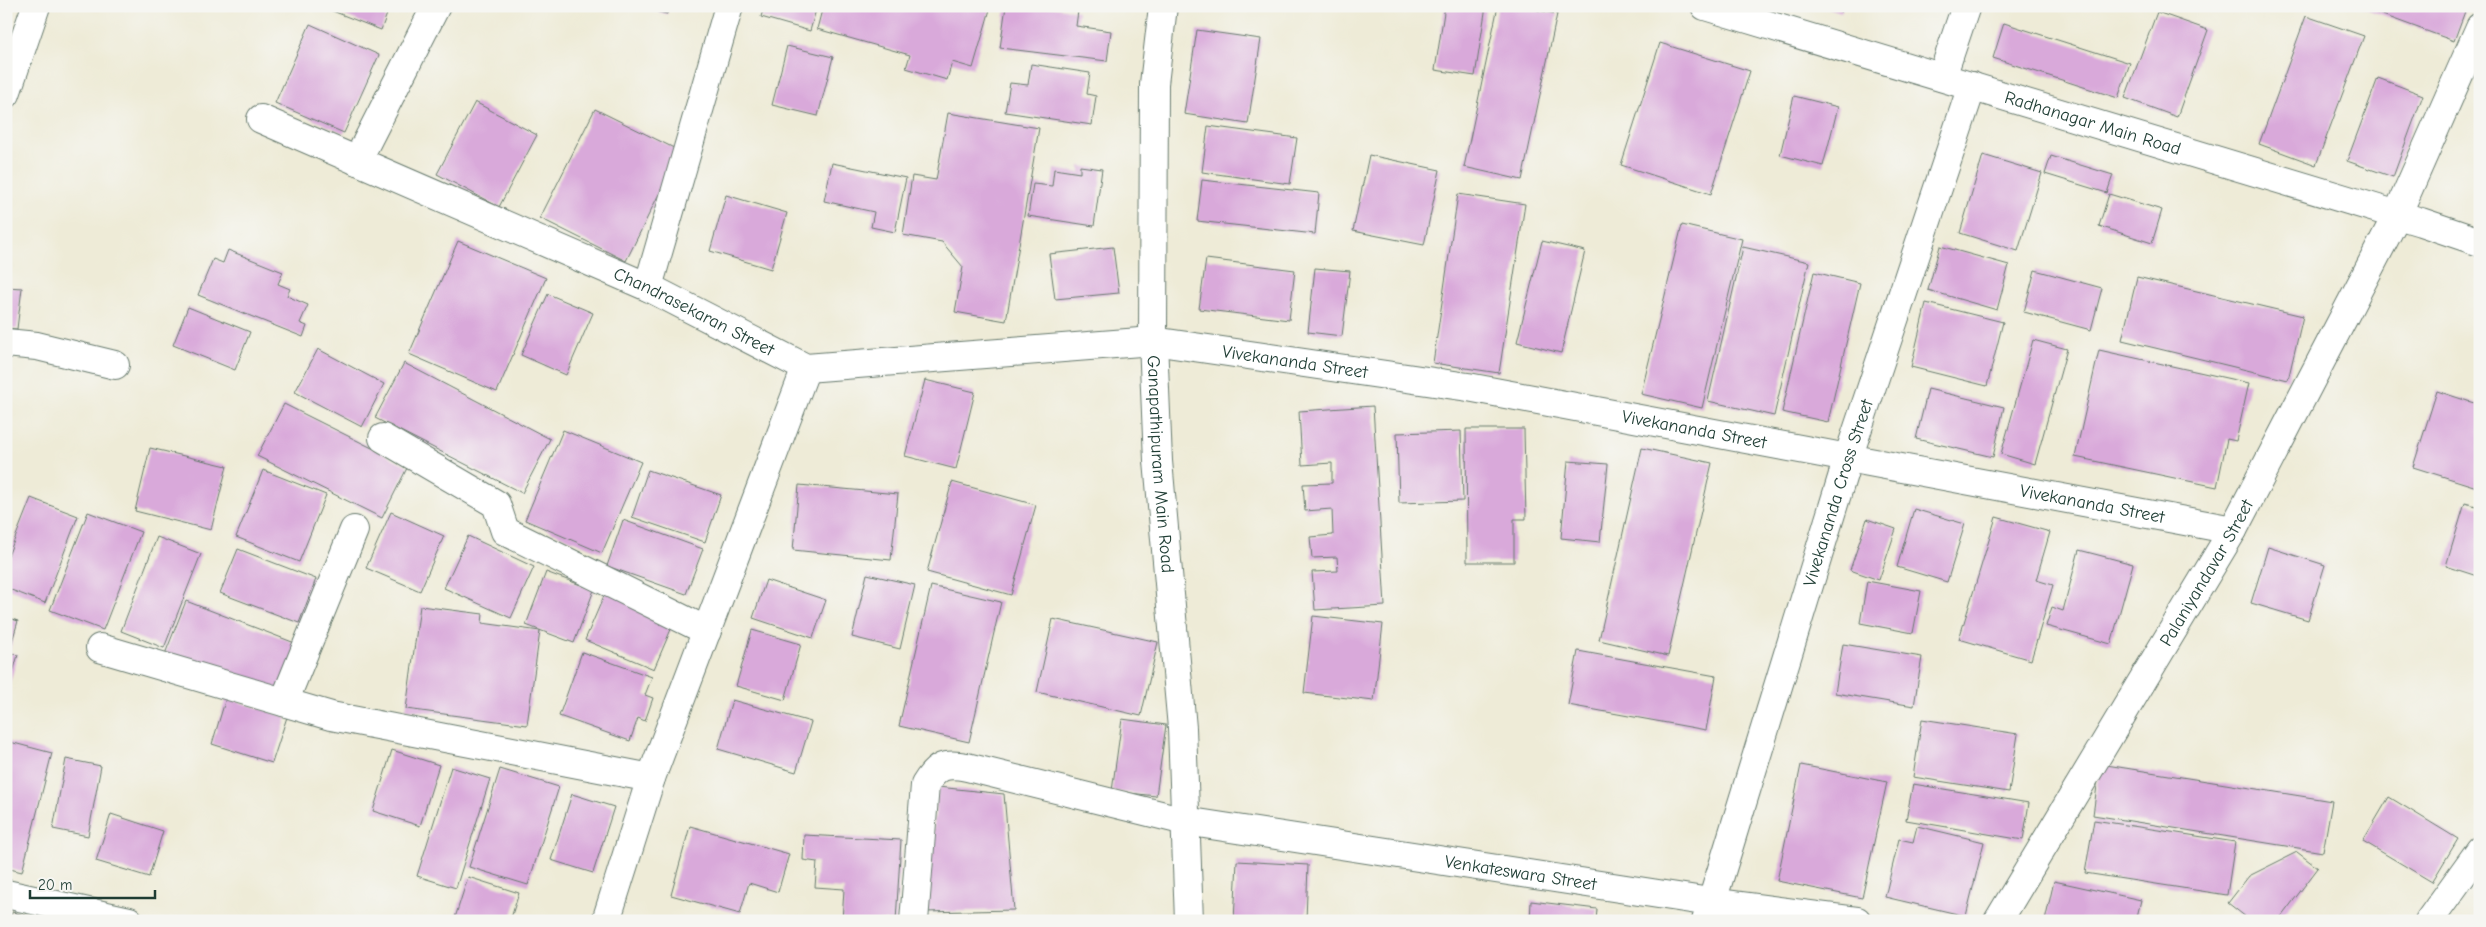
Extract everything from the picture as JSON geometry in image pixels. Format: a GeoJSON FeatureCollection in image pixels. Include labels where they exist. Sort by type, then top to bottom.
{"type":"FeatureCollection","features":[{"type":"Feature","properties":{"kind":"street"},"geometry":{"type":"LineString","coordinates":[[6,94],[36,6]]}},
{"type":"Feature","properties":{"kind":"street"},"geometry":{"type":"LineString","coordinates":[[357,161],[436,6]]}},
{"type":"Feature","properties":{"kind":"street"},"geometry":{"type":"LineString","coordinates":[[648,287],[729,6]]}},
{"type":"Feature","properties":{"kind":"street","name":"Ganapathipuram Main Road"},"geometry":{"type":"LineString","coordinates":[[1163,6],[1154,84],[1153,341],[1163,521],[1182,728],[1189,921]]}},
{"type":"Feature","properties":{"kind":"street","name":"Radhanagar Main Road"},"geometry":{"type":"LineString","coordinates":[[1705,6],[2397,215],[2480,242]]}},
{"type":"Feature","properties":{"kind":"street"},"geometry":{"type":"LineString","coordinates":[[1942,77],[1966,6]]}},
{"type":"Feature","properties":{"kind":"street","name":"Palaniyandavar Street"},"geometry":{"type":"LineString","coordinates":[[1998,921],[2233,530],[2397,215],[2480,27]]}},
{"type":"Feature","properties":{"kind":"street","name":"Vivekananda Cross Street"},"geometry":{"type":"LineString","coordinates":[[1708,911],[1848,458],[1972,86]]}},
{"type":"Feature","properties":{"kind":"street","name":"Chandrasekaran Street"},"geometry":{"type":"LineString","coordinates":[[261,119],[648,287],[806,368]]}},
{"type":"Feature","properties":{"kind":"street"},"geometry":{"type":"LineString","coordinates":[[606,921],[651,778],[806,368],[1153,341]]}},
{"type":"Feature","properties":{"kind":"street","name":"Vivekananda Street"},"geometry":{"type":"LineString","coordinates":[[1153,341],[1468,387],[2233,530]]}},
{"type":"Feature","properties":{"kind":"street"},"geometry":{"type":"LineString","coordinates":[[6,343],[37,346],[115,365]]}},
{"type":"Feature","properties":{"kind":"street"},"geometry":{"type":"LineString","coordinates":[[383,438],[496,504],[505,531],[707,631]]}},
{"type":"Feature","properties":{"kind":"street"},"geometry":{"type":"LineString","coordinates":[[284,702],[354,530]]}},
{"type":"Feature","properties":{"kind":"street"},"geometry":{"type":"LineString","coordinates":[[100,648],[331,716],[651,778]]}},
{"type":"Feature","properties":{"kind":"street","name":"Venkateswara Street"},"geometry":{"type":"LineString","coordinates":[[914,921],[925,785],[933,772],[948,764],[967,766],[1185,821],[1708,911],[1857,921]]}},
{"type":"Feature","properties":{"kind":"street"},"geometry":{"type":"LineString","coordinates":[[2429,921],[2480,850]]}},
{"type":"Feature","properties":{"kind":"street"},"geometry":{"type":"LineString","coordinates":[[6,894],[129,921]]}},
{"type":"Feature","properties":{"kind":"building"},"geometry":{"type":"Polygon","coordinates":[[[320,6],[390,6],[381,30],[320,6]]]}},
{"type":"Feature","properties":{"kind":"building"},"geometry":{"type":"Polygon","coordinates":[[[634,6],[668,6],[667,14],[634,6]]]}},
{"type":"Feature","properties":{"kind":"building"},"geometry":{"type":"Polygon","coordinates":[[[764,6],[817,6],[810,31],[761,17],[764,6]]]}},
{"type":"Feature","properties":{"kind":"building"},"geometry":{"type":"Polygon","coordinates":[[[823,6],[991,6],[973,68],[952,62],[947,80],[906,68],[910,55],[817,29],[823,6]]]}},
{"type":"Feature","properties":{"kind":"building"},"geometry":{"type":"Polygon","coordinates":[[[1006,6],[1046,6],[1078,11],[1076,26],[1111,31],[1107,61],[1000,48],[1006,6]]]}},
{"type":"Feature","properties":{"kind":"building"},"geometry":{"type":"Polygon","coordinates":[[[1445,6],[1486,6],[1475,76],[1435,70],[1445,6]]]}},
{"type":"Feature","properties":{"kind":"building"},"geometry":{"type":"Polygon","coordinates":[[[1498,6],[1519,6],[1557,14],[1522,180],[1464,167],[1498,6]]]}},
{"type":"Feature","properties":{"kind":"building"},"geometry":{"type":"Polygon","coordinates":[[[1823,6],[1843,6],[1841,12],[1823,6]]]}},
{"type":"Feature","properties":{"kind":"building"},"geometry":{"type":"Polygon","coordinates":[[[2358,6],[2467,6],[2454,41],[2358,6]]]}},
{"type":"Feature","properties":{"kind":"building"},"geometry":{"type":"Polygon","coordinates":[[[2157,12],[2208,30],[2177,117],[2125,98],[2157,12]]]}},
{"type":"Feature","properties":{"kind":"building"},"geometry":{"type":"Polygon","coordinates":[[[2306,16],[2364,36],[2316,165],[2259,144],[2306,16]]]}},
{"type":"Feature","properties":{"kind":"building"},"geometry":{"type":"Polygon","coordinates":[[[2004,23],[2130,63],[2118,98],[1993,58],[2004,23]]]}},
{"type":"Feature","properties":{"kind":"building"},"geometry":{"type":"Polygon","coordinates":[[[310,24],[379,55],[344,133],[275,103],[310,24]]]}},
{"type":"Feature","properties":{"kind":"building"},"geometry":{"type":"Polygon","coordinates":[[[1197,30],[1261,39],[1248,124],[1184,114],[1197,30]]]}},
{"type":"Feature","properties":{"kind":"building"},"geometry":{"type":"Polygon","coordinates":[[[1660,43],[1750,71],[1711,194],[1621,165],[1660,43]]]}},
{"type":"Feature","properties":{"kind":"building"},"geometry":{"type":"Polygon","coordinates":[[[787,46],[833,57],[818,116],[772,105],[787,46]]]}},
{"type":"Feature","properties":{"kind":"building"},"geometry":{"type":"Polygon","coordinates":[[[1031,64],[1090,73],[1087,94],[1096,96],[1092,125],[1005,112],[1010,83],[1028,85],[1031,64]]]}},
{"type":"Feature","properties":{"kind":"building"},"geometry":{"type":"Polygon","coordinates":[[[2378,78],[2423,95],[2393,177],[2347,161],[2378,78]]]}},
{"type":"Feature","properties":{"kind":"building"},"geometry":{"type":"Polygon","coordinates":[[[1794,96],[1838,107],[1823,166],[1780,155],[1794,96]]]}},
{"type":"Feature","properties":{"kind":"building"},"geometry":{"type":"Polygon","coordinates":[[[475,102],[537,135],[499,207],[437,174],[475,102]]]}},
{"type":"Feature","properties":{"kind":"building"},"geometry":{"type":"Polygon","coordinates":[[[595,109],[680,151],[626,261],[540,218],[595,109]]]}},
{"type":"Feature","properties":{"kind":"building"},"geometry":{"type":"Polygon","coordinates":[[[948,113],[1039,128],[1006,321],[955,312],[963,267],[942,242],[903,235],[912,176],[936,180],[948,113]]]}},
{"type":"Feature","properties":{"kind":"building"},"geometry":{"type":"Polygon","coordinates":[[[1208,126],[1297,138],[1290,184],[1202,172],[1208,126]]]}},
{"type":"Feature","properties":{"kind":"building"},"geometry":{"type":"Polygon","coordinates":[[[1369,155],[1440,170],[1424,245],[1353,231],[1369,155]]]}},
{"type":"Feature","properties":{"kind":"building"},"geometry":{"type":"Polygon","coordinates":[[[1983,155],[2042,173],[2018,251],[1960,233],[1983,155]]]}},
{"type":"Feature","properties":{"kind":"building"},"geometry":{"type":"Polygon","coordinates":[[[2051,156],[2113,175],[2107,193],[2045,174],[2051,156]]]}},
{"type":"Feature","properties":{"kind":"building"},"geometry":{"type":"Polygon","coordinates":[[[832,163],[906,178],[895,232],[871,227],[874,212],[824,201],[832,163]]]}},
{"type":"Feature","properties":{"kind":"building"},"geometry":{"type":"Polygon","coordinates":[[[1080,166],[1102,169],[1094,226],[1028,216],[1033,184],[1052,186],[1054,169],[1080,173],[1080,166]]]}},
{"type":"Feature","properties":{"kind":"building"},"geometry":{"type":"Polygon","coordinates":[[[1202,180],[1319,193],[1315,234],[1197,221],[1202,180]]]}},
{"type":"Feature","properties":{"kind":"building"},"geometry":{"type":"Polygon","coordinates":[[[1458,194],[1525,204],[1499,373],[1433,363],[1458,194]]]}},
{"type":"Feature","properties":{"kind":"building"},"geometry":{"type":"Polygon","coordinates":[[[2109,194],[2162,210],[2152,243],[2099,226],[2109,194]]]}},
{"type":"Feature","properties":{"kind":"building"},"geometry":{"type":"Polygon","coordinates":[[[726,195],[787,213],[771,269],[710,251],[726,195]]]}},
{"type":"Feature","properties":{"kind":"building"},"geometry":{"type":"Polygon","coordinates":[[[1682,225],[1742,239],[1702,408],[1641,394],[1682,225]]]}},
{"type":"Feature","properties":{"kind":"building"},"geometry":{"type":"Polygon","coordinates":[[[458,241],[546,278],[497,392],[409,354],[458,241]]]}},
{"type":"Feature","properties":{"kind":"building"},"geometry":{"type":"Polygon","coordinates":[[[1542,241],[1585,251],[1561,353],[1517,342],[1542,241]]]}},
{"type":"Feature","properties":{"kind":"building"},"geometry":{"type":"Polygon","coordinates":[[[1940,246],[2009,265],[1997,310],[1928,290],[1940,246]]]}},
{"type":"Feature","properties":{"kind":"building"},"geometry":{"type":"Polygon","coordinates":[[[1113,247],[1119,293],[1055,299],[1049,254],[1113,247]]]}},
{"type":"Feature","properties":{"kind":"building"},"geometry":{"type":"Polygon","coordinates":[[[1743,247],[1809,262],[1774,416],[1708,401],[1743,247]]]}},
{"type":"Feature","properties":{"kind":"building"},"geometry":{"type":"Polygon","coordinates":[[[228,250],[283,272],[278,284],[290,289],[287,296],[308,305],[300,323],[307,326],[303,337],[198,295],[213,259],[223,263],[228,250]]]}},
{"type":"Feature","properties":{"kind":"building"},"geometry":{"type":"Polygon","coordinates":[[[1206,259],[1295,270],[1289,320],[1199,309],[1206,259]]]}},
{"type":"Feature","properties":{"kind":"building"},"geometry":{"type":"Polygon","coordinates":[[[1315,268],[1350,271],[1342,336],[1308,332],[1315,268]]]}},
{"type":"Feature","properties":{"kind":"building"},"geometry":{"type":"Polygon","coordinates":[[[2035,270],[2102,288],[2091,330],[2024,312],[2035,270]]]}},
{"type":"Feature","properties":{"kind":"building"},"geometry":{"type":"Polygon","coordinates":[[[1814,272],[1860,283],[1828,422],[1782,412],[1814,272]]]}},
{"type":"Feature","properties":{"kind":"building"},"geometry":{"type":"Polygon","coordinates":[[[2137,277],[2303,316],[2288,380],[2122,340],[2137,277]]]}},
{"type":"Feature","properties":{"kind":"building"},"geometry":{"type":"Polygon","coordinates":[[[6,287],[22,288],[17,329],[6,328],[6,287]]]}},
{"type":"Feature","properties":{"kind":"building"},"geometry":{"type":"Polygon","coordinates":[[[548,294],[593,313],[566,375],[521,355],[548,294]]]}},
{"type":"Feature","properties":{"kind":"building"},"geometry":{"type":"Polygon","coordinates":[[[1926,303],[2003,322],[1987,386],[1911,367],[1926,303]]]}},
{"type":"Feature","properties":{"kind":"building"},"geometry":{"type":"Polygon","coordinates":[[[188,307],[250,332],[235,370],[173,345],[188,307]]]}},
{"type":"Feature","properties":{"kind":"building"},"geometry":{"type":"Polygon","coordinates":[[[2033,340],[2067,349],[2035,464],[2001,454],[2033,340]]]}},
{"type":"Feature","properties":{"kind":"building"},"geometry":{"type":"Polygon","coordinates":[[[318,349],[384,384],[362,427],[295,392],[318,349]]]}},
{"type":"Feature","properties":{"kind":"building"},"geometry":{"type":"Polygon","coordinates":[[[2099,350],[2249,383],[2236,441],[2227,439],[2217,487],[2075,457],[2099,350]]]}},
{"type":"Feature","properties":{"kind":"building"},"geometry":{"type":"Polygon","coordinates":[[[404,363],[550,439],[522,493],[375,418],[404,363]]]}},
{"type":"Feature","properties":{"kind":"building"},"geometry":{"type":"Polygon","coordinates":[[[925,380],[975,392],[956,469],[905,456],[925,380]]]}},
{"type":"Feature","properties":{"kind":"building"},"geometry":{"type":"Polygon","coordinates":[[[1928,389],[2004,407],[1993,457],[1916,439],[1928,389]]]}},
{"type":"Feature","properties":{"kind":"building"},"geometry":{"type":"Polygon","coordinates":[[[2437,391],[2480,405],[2480,488],[2413,467],[2437,391]]]}},
{"type":"Feature","properties":{"kind":"building"},"geometry":{"type":"Polygon","coordinates":[[[284,404],[408,466],[382,518],[257,456],[284,404]]]}},
{"type":"Feature","properties":{"kind":"building"},"geometry":{"type":"Polygon","coordinates":[[[1373,406],[1385,606],[1315,610],[1312,572],[1338,571],[1337,557],[1312,558],[1310,537],[1333,535],[1332,509],[1305,511],[1303,484],[1332,483],[1332,463],[1302,465],[1299,411],[1373,406]]]}},
{"type":"Feature","properties":{"kind":"building"},"geometry":{"type":"Polygon","coordinates":[[[1466,429],[1524,429],[1526,519],[1514,519],[1514,562],[1467,562],[1466,429]]]}},
{"type":"Feature","properties":{"kind":"building"},"geometry":{"type":"Polygon","coordinates":[[[563,430],[641,462],[602,553],[525,520],[563,430]]]}},
{"type":"Feature","properties":{"kind":"building"},"geometry":{"type":"Polygon","coordinates":[[[1461,431],[1463,501],[1399,503],[1397,433],[1461,431]]]}},
{"type":"Feature","properties":{"kind":"building"},"geometry":{"type":"Polygon","coordinates":[[[150,448],[227,466],[211,530],[135,511],[150,448]]]}},
{"type":"Feature","properties":{"kind":"building"},"geometry":{"type":"Polygon","coordinates":[[[1642,448],[1712,463],[1668,656],[1599,640],[1642,448]]]}},
{"type":"Feature","properties":{"kind":"building"},"geometry":{"type":"Polygon","coordinates":[[[1568,461],[1608,464],[1600,542],[1561,538],[1568,461]]]}},
{"type":"Feature","properties":{"kind":"building"},"geometry":{"type":"Polygon","coordinates":[[[263,470],[326,495],[299,562],[236,537],[263,470]]]}},
{"type":"Feature","properties":{"kind":"building"},"geometry":{"type":"Polygon","coordinates":[[[648,470],[721,495],[705,542],[632,517],[648,470]]]}},
{"type":"Feature","properties":{"kind":"building"},"geometry":{"type":"Polygon","coordinates":[[[952,482],[1036,505],[1011,595],[927,572],[952,482]]]}},
{"type":"Feature","properties":{"kind":"building"},"geometry":{"type":"Polygon","coordinates":[[[799,485],[898,494],[891,560],[793,550],[799,485]]]}},
{"type":"Feature","properties":{"kind":"building"},"geometry":{"type":"Polygon","coordinates":[[[31,498],[78,516],[45,603],[6,588],[6,561],[31,498]]]}},
{"type":"Feature","properties":{"kind":"building"},"geometry":{"type":"Polygon","coordinates":[[[2465,503],[2480,507],[2480,577],[2446,566],[2465,503]]]}},
{"type":"Feature","properties":{"kind":"building"},"geometry":{"type":"Polygon","coordinates":[[[1914,509],[1965,524],[1947,582],[1897,567],[1914,509]]]}},
{"type":"Feature","properties":{"kind":"building"},"geometry":{"type":"Polygon","coordinates":[[[88,512],[141,532],[103,630],[50,610],[88,512]]]}},
{"type":"Feature","properties":{"kind":"building"},"geometry":{"type":"Polygon","coordinates":[[[391,512],[444,536],[420,591],[366,568],[391,512]]]}},
{"type":"Feature","properties":{"kind":"building"},"geometry":{"type":"Polygon","coordinates":[[[1996,517],[2050,532],[2036,580],[2053,585],[2031,660],[1959,639],[1996,517]]]}},
{"type":"Feature","properties":{"kind":"building"},"geometry":{"type":"Polygon","coordinates":[[[1867,519],[1896,529],[1879,580],[1850,570],[1867,519]]]}},
{"type":"Feature","properties":{"kind":"building"},"geometry":{"type":"Polygon","coordinates":[[[623,520],[703,549],[686,594],[607,566],[623,520]]]}},
{"type":"Feature","properties":{"kind":"building"},"geometry":{"type":"Polygon","coordinates":[[[468,536],[534,567],[511,618],[444,588],[468,536]]]}},
{"type":"Feature","properties":{"kind":"building"},"geometry":{"type":"Polygon","coordinates":[[[157,537],[201,554],[164,648],[121,631],[157,537]]]}},
{"type":"Feature","properties":{"kind":"building"},"geometry":{"type":"Polygon","coordinates":[[[2268,547],[2325,565],[2308,620],[2251,603],[2268,547]]]}},
{"type":"Feature","properties":{"kind":"building"},"geometry":{"type":"Polygon","coordinates":[[[238,549],[316,579],[299,623],[220,593],[238,549]]]}},
{"type":"Feature","properties":{"kind":"building"},"geometry":{"type":"Polygon","coordinates":[[[2079,550],[2133,564],[2111,644],[2046,626],[2052,607],[2063,611],[2079,550]]]}},
{"type":"Feature","properties":{"kind":"building"},"geometry":{"type":"Polygon","coordinates":[[[546,572],[594,590],[574,643],[526,625],[546,572]]]}},
{"type":"Feature","properties":{"kind":"building"},"geometry":{"type":"Polygon","coordinates":[[[867,574],[915,585],[900,649],[852,637],[867,574]]]}},
{"type":"Feature","properties":{"kind":"building"},"geometry":{"type":"Polygon","coordinates":[[[766,580],[826,600],[813,638],[753,618],[766,580]]]}},
{"type":"Feature","properties":{"kind":"building"},"geometry":{"type":"Polygon","coordinates":[[[1867,581],[1921,591],[1913,633],[1860,623],[1867,581]]]}},
{"type":"Feature","properties":{"kind":"building"},"geometry":{"type":"Polygon","coordinates":[[[931,586],[1001,602],[969,742],[899,726],[931,586]]]}},
{"type":"Feature","properties":{"kind":"building"},"geometry":{"type":"Polygon","coordinates":[[[606,591],[675,620],[654,669],[585,640],[606,591]]]}},
{"type":"Feature","properties":{"kind":"building"},"geometry":{"type":"Polygon","coordinates":[[[186,601],[300,645],[279,698],[165,654],[186,601]]]}},
{"type":"Feature","properties":{"kind":"building"},"geometry":{"type":"Polygon","coordinates":[[[420,606],[483,614],[482,623],[540,631],[527,725],[406,709],[420,606]]]}},
{"type":"Feature","properties":{"kind":"building"},"geometry":{"type":"Polygon","coordinates":[[[1313,616],[1383,624],[1374,701],[1304,693],[1313,616]]]}},
{"type":"Feature","properties":{"kind":"building"},"geometry":{"type":"Polygon","coordinates":[[[6,617],[18,621],[9,652],[18,655],[7,692],[6,617]]]}},
{"type":"Feature","properties":{"kind":"building"},"geometry":{"type":"Polygon","coordinates":[[[1053,619],[1158,642],[1141,716],[1037,692],[1053,619]]]}},
{"type":"Feature","properties":{"kind":"building"},"geometry":{"type":"Polygon","coordinates":[[[752,630],[801,644],[785,700],[736,686],[752,630]]]}},
{"type":"Feature","properties":{"kind":"building"},"geometry":{"type":"Polygon","coordinates":[[[1843,644],[1922,657],[1914,706],[1835,693],[1843,644]]]}},
{"type":"Feature","properties":{"kind":"building"},"geometry":{"type":"Polygon","coordinates":[[[1578,651],[1716,676],[1706,730],[1568,705],[1578,651]]]}},
{"type":"Feature","properties":{"kind":"building"},"geometry":{"type":"Polygon","coordinates":[[[582,652],[652,677],[645,695],[653,698],[645,721],[638,718],[630,741],[559,716],[582,652]]]}},
{"type":"Feature","properties":{"kind":"building"},"geometry":{"type":"Polygon","coordinates":[[[226,698],[287,717],[272,763],[212,744],[226,698]]]}},
{"type":"Feature","properties":{"kind":"building"},"geometry":{"type":"Polygon","coordinates":[[[732,700],[811,722],[796,772],[718,749],[732,700]]]}},
{"type":"Feature","properties":{"kind":"building"},"geometry":{"type":"Polygon","coordinates":[[[1122,719],[1166,725],[1156,796],[1112,791],[1122,719]]]}},
{"type":"Feature","properties":{"kind":"building"},"geometry":{"type":"Polygon","coordinates":[[[1922,719],[2018,734],[2009,792],[1913,777],[1922,719]]]}},
{"type":"Feature","properties":{"kind":"building"},"geometry":{"type":"Polygon","coordinates":[[[6,741],[52,753],[22,872],[6,868],[6,741]]]}},
{"type":"Feature","properties":{"kind":"building"},"geometry":{"type":"Polygon","coordinates":[[[392,750],[439,765],[420,826],[373,811],[392,750]]]}},
{"type":"Feature","properties":{"kind":"building"},"geometry":{"type":"Polygon","coordinates":[[[66,759],[101,766],[88,836],[53,829],[66,759]]]}},
{"type":"Feature","properties":{"kind":"building"},"geometry":{"type":"Polygon","coordinates":[[[2100,764],[2332,801],[2323,852],[2093,815],[2100,764]]]}},
{"type":"Feature","properties":{"kind":"building"},"geometry":{"type":"Polygon","coordinates":[[[1801,765],[1887,782],[1862,898],[1777,881],[1801,765]]]}},
{"type":"Feature","properties":{"kind":"building"},"geometry":{"type":"Polygon","coordinates":[[[451,767],[490,779],[456,888],[417,876],[451,767]]]}},
{"type":"Feature","properties":{"kind":"building"},"geometry":{"type":"Polygon","coordinates":[[[500,769],[559,787],[528,885],[469,867],[500,769]]]}},
{"type":"Feature","properties":{"kind":"building"},"geometry":{"type":"Polygon","coordinates":[[[1913,784],[2029,803],[2023,840],[1906,820],[1913,784]]]}},
{"type":"Feature","properties":{"kind":"building"},"geometry":{"type":"Polygon","coordinates":[[[938,787],[1004,794],[1014,910],[925,912],[938,787]]]}},
{"type":"Feature","properties":{"kind":"building"},"geometry":{"type":"Polygon","coordinates":[[[572,794],[614,807],[593,873],[551,860],[572,794]]]}},
{"type":"Feature","properties":{"kind":"building"},"geometry":{"type":"Polygon","coordinates":[[[2389,797],[2458,839],[2432,882],[2363,841],[2389,797]]]}},
{"type":"Feature","properties":{"kind":"building"},"geometry":{"type":"Polygon","coordinates":[[[111,814],[163,831],[149,877],[96,861],[111,814]]]}},
{"type":"Feature","properties":{"kind":"building"},"geometry":{"type":"Polygon","coordinates":[[[2094,820],[2235,842],[2227,895],[2085,873],[2094,820]]]}},
{"type":"Feature","properties":{"kind":"building"},"geometry":{"type":"Polygon","coordinates":[[[690,826],[789,854],[778,892],[749,883],[740,914],[671,895],[690,826]]]}},
{"type":"Feature","properties":{"kind":"building"},"geometry":{"type":"Polygon","coordinates":[[[1917,826],[1984,842],[1966,916],[1885,897],[1899,839],[1913,842],[1917,826]]]}},
{"type":"Feature","properties":{"kind":"building"},"geometry":{"type":"Polygon","coordinates":[[[804,835],[901,840],[896,921],[842,921],[844,889],[815,887],[817,862],[803,860],[804,835]]]}},
{"type":"Feature","properties":{"kind":"building"},"geometry":{"type":"Polygon","coordinates":[[[2297,852],[2318,868],[2278,921],[2251,921],[2228,903],[2249,876],[2297,852]]]}},
{"type":"Feature","properties":{"kind":"building"},"geometry":{"type":"Polygon","coordinates":[[[1237,861],[1308,865],[1306,921],[1234,921],[1237,861]]]}},
{"type":"Feature","properties":{"kind":"building"},"geometry":{"type":"Polygon","coordinates":[[[468,877],[519,893],[510,921],[454,921],[468,877]]]}},
{"type":"Feature","properties":{"kind":"building"},"geometry":{"type":"Polygon","coordinates":[[[2054,881],[2141,900],[2136,921],[2045,921],[2054,881]]]}},
{"type":"Feature","properties":{"kind":"building"},"geometry":{"type":"Polygon","coordinates":[[[1531,901],[1597,909],[1596,921],[1530,921],[1531,901]]]}},
{"type":"Feature","properties":{"kind":"building"},"geometry":{"type":"Polygon","coordinates":[[[12,912],[44,920],[44,921],[10,921],[12,912]]]}}]}
